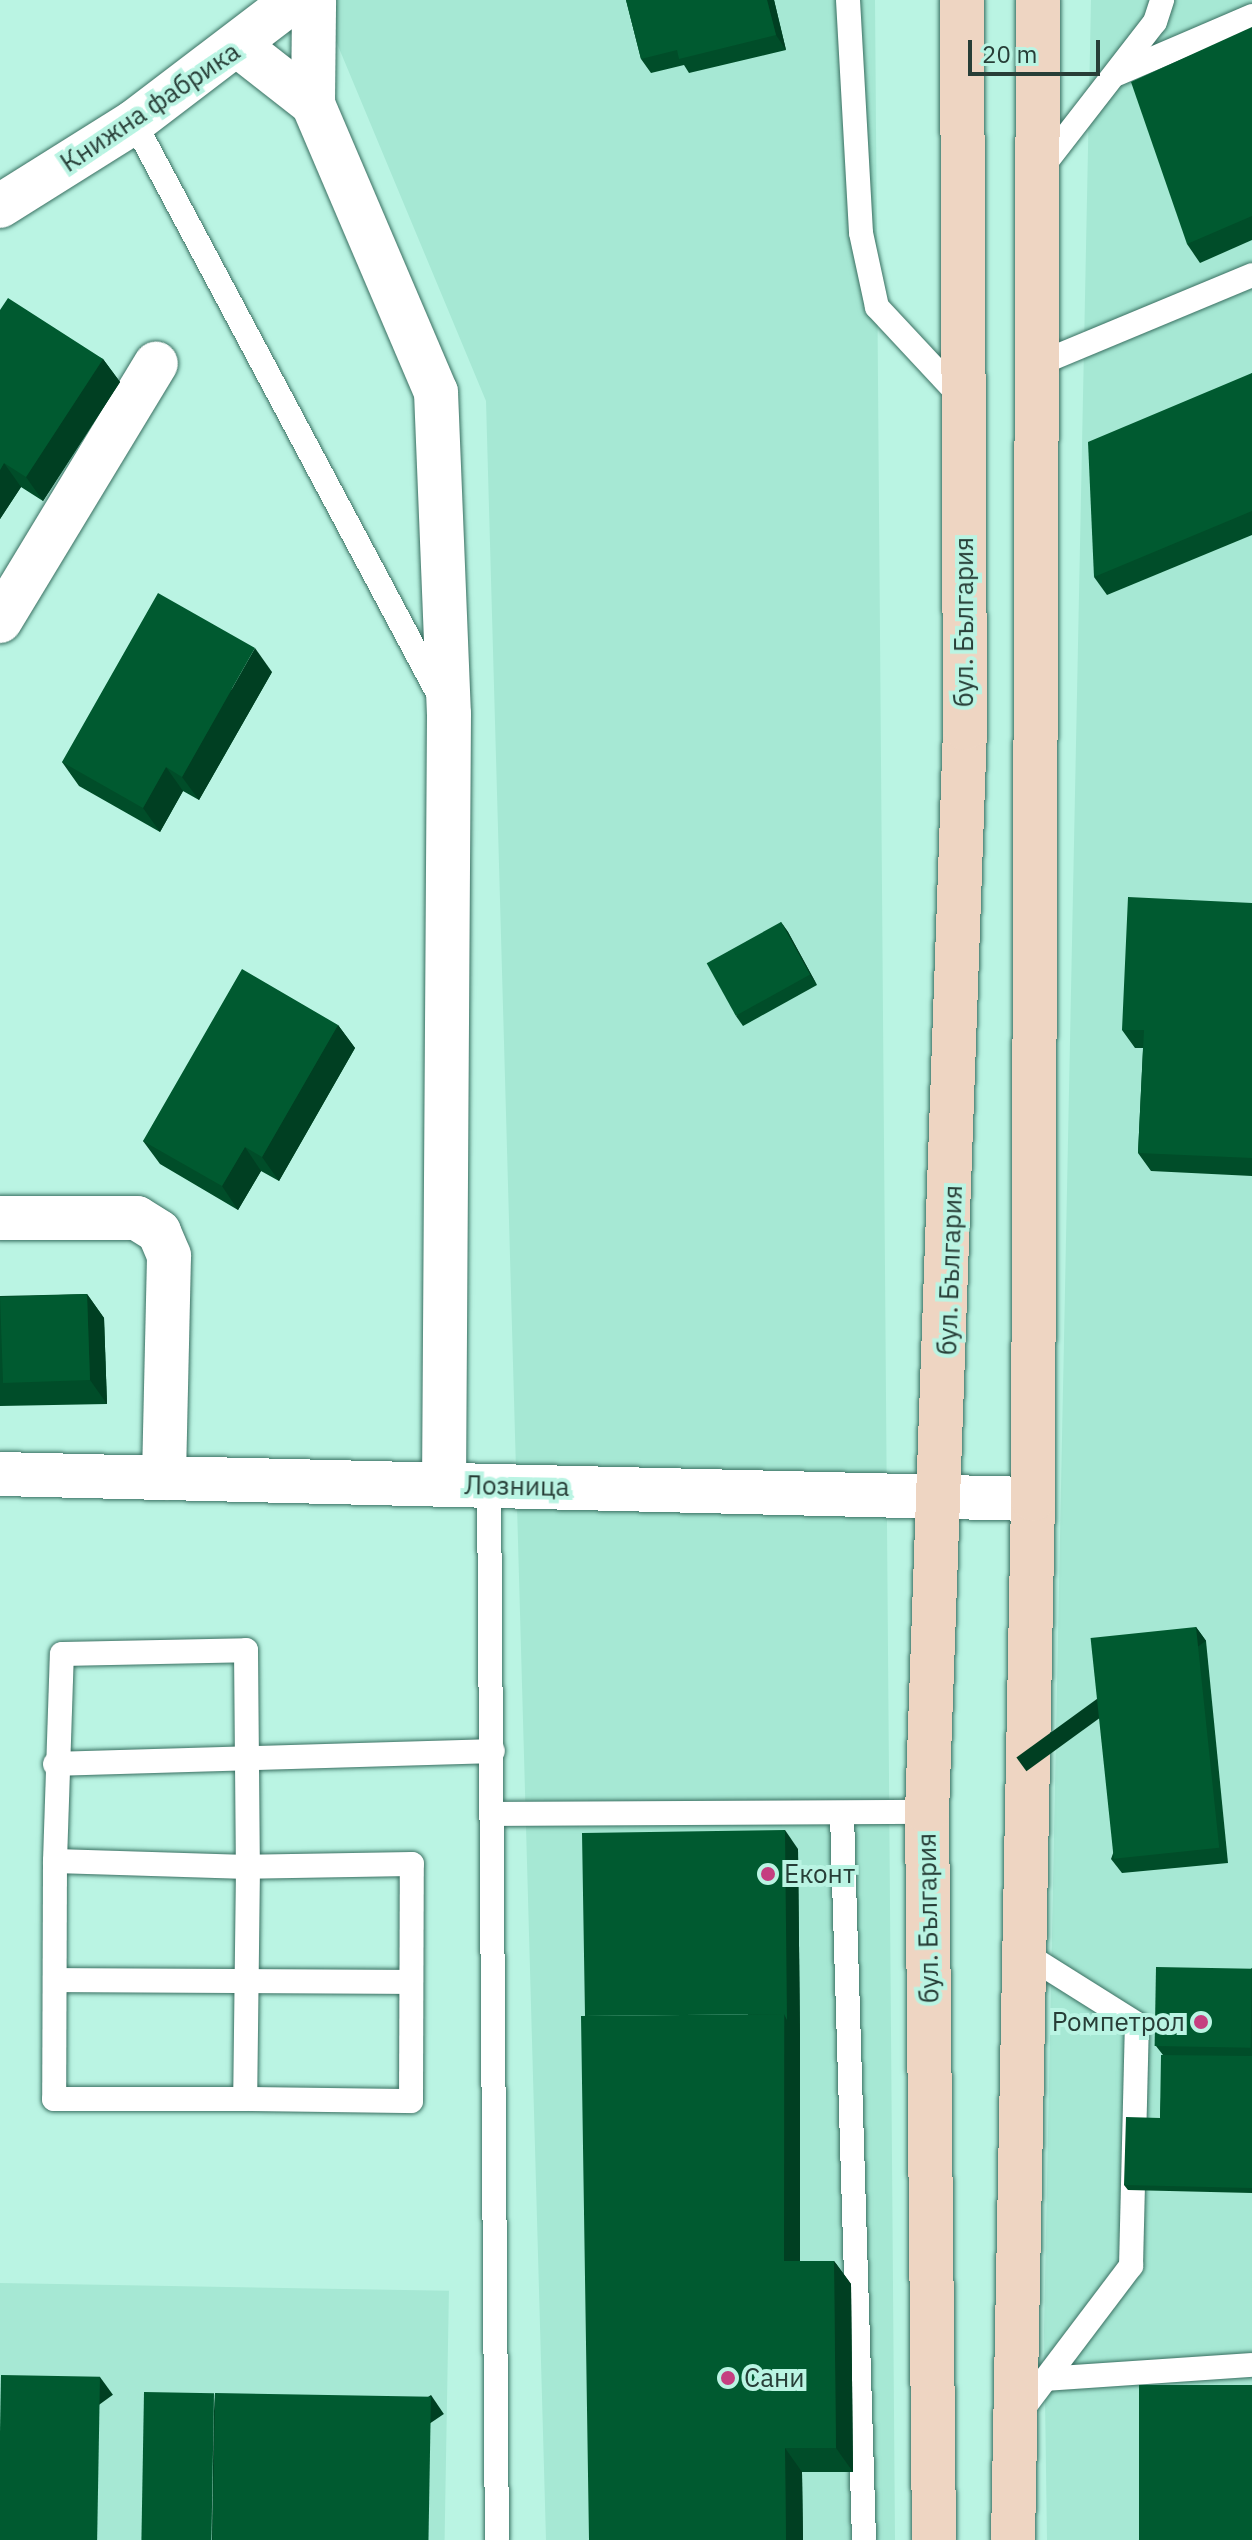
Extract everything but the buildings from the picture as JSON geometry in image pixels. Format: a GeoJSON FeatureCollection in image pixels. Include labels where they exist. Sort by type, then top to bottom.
{"type":"FeatureCollection","features":[{"type":"Feature","properties":{"kind":"main road","name":"бул. България"},"geometry":{"type":"LineString","coordinates":[[934,2540],[927,1812],[942,1495],[965,728],[962,0]]}},
{"type":"Feature","properties":{"kind":"main road"},"geometry":{"type":"LineString","coordinates":[[1013,2540],[1033,1499],[1038,0]]}},
{"type":"Feature","properties":{"kind":"street","name":"Книжна фабрика"},"geometry":{"type":"LineString","coordinates":[[0,206],[134,122],[240,47],[294,0]]}},
{"type":"Feature","properties":{"kind":"street"},"geometry":{"type":"LineString","coordinates":[[314,0],[313,104],[436,392],[449,714],[444,1485]]}},
{"type":"Feature","properties":{"kind":"street"},"geometry":{"type":"LineString","coordinates":[[240,47],[313,104]]}},
{"type":"Feature","properties":{"kind":"street"},"geometry":{"type":"LineString","coordinates":[[0,621],[156,363]]}},
{"type":"Feature","properties":{"kind":"street"},"geometry":{"type":"LineString","coordinates":[[0,1218],[137,1218],[159,1232],[169,1256],[164,1478]]}},
{"type":"Feature","properties":{"kind":"street","name":"Лозница"},"geometry":{"type":"LineString","coordinates":[[0,1474],[1033,1499]]}},
{"type":"Feature","properties":{"kind":"lane"},"geometry":{"type":"LineString","coordinates":[[848,0],[861,233],[877,307],[964,400]]}},
{"type":"Feature","properties":{"kind":"lane"},"geometry":{"type":"LineString","coordinates":[[1037,176],[1155,22],[1162,0]]}},
{"type":"Feature","properties":{"kind":"lane"},"geometry":{"type":"LineString","coordinates":[[1115,74],[1252,16]]}},
{"type":"Feature","properties":{"kind":"lane"},"geometry":{"type":"LineString","coordinates":[[134,122],[449,714]]}},
{"type":"Feature","properties":{"kind":"lane"},"geometry":{"type":"LineString","coordinates":[[1036,365],[1252,275]]}},
{"type":"Feature","properties":{"kind":"lane"},"geometry":{"type":"LineString","coordinates":[[489,1485],[494,1814],[497,2540]]}},
{"type":"Feature","properties":{"kind":"lane"},"geometry":{"type":"LineString","coordinates":[[55,1861],[248,1867],[412,1864],[411,2101],[54,2099],[55,1764],[62,1654],[246,1650],[248,1867],[245,2099]]}},
{"type":"Feature","properties":{"kind":"lane"},"geometry":{"type":"LineString","coordinates":[[55,1764],[493,1751]]}},
{"type":"Feature","properties":{"kind":"lane"},"geometry":{"type":"LineString","coordinates":[[494,1814],[842,1815],[927,1812]]}},
{"type":"Feature","properties":{"kind":"lane"},"geometry":{"type":"LineString","coordinates":[[842,1815],[864,2540]]}},
{"type":"Feature","properties":{"kind":"lane"},"geometry":{"type":"LineString","coordinates":[[1015,2419],[1131,2266],[1137,2024],[1024,1953]]}},
{"type":"Feature","properties":{"kind":"lane"},"geometry":{"type":"LineString","coordinates":[[55,1980],[411,1982]]}},
{"type":"Feature","properties":{"kind":"lane"},"geometry":{"type":"LineString","coordinates":[[1045,2379],[1252,2365]]}},
{"type":"Feature","properties":{"kind":"shaded area"},"geometry":{"type":"Polygon","coordinates":[[[326,0],[875,0],[895,2540],[546,2540],[486,401],[326,17],[326,0]]]}},
{"type":"Feature","properties":{"kind":"shaded area"},"geometry":{"type":"Polygon","coordinates":[[[1091,0],[1252,0],[1252,2540],[1047,2540],[1044,2331],[1091,0]]]}},
{"type":"Feature","properties":{"kind":"shaded area"},"geometry":{"type":"Polygon","coordinates":[[[0,2283],[449,2291],[445,2540],[0,2540],[0,2283]]]}},
{"type":"Feature","properties":{"kind":"place","name":"Еконт"},"geometry":{"type":"Point","coordinates":[768,1874]}},
{"type":"Feature","properties":{"kind":"place","name":"Ромпетрол"},"geometry":{"type":"Point","coordinates":[1201,2022]}},
{"type":"Feature","properties":{"kind":"place","name":"Сани"},"geometry":{"type":"Point","coordinates":[728,2378]}}]}
